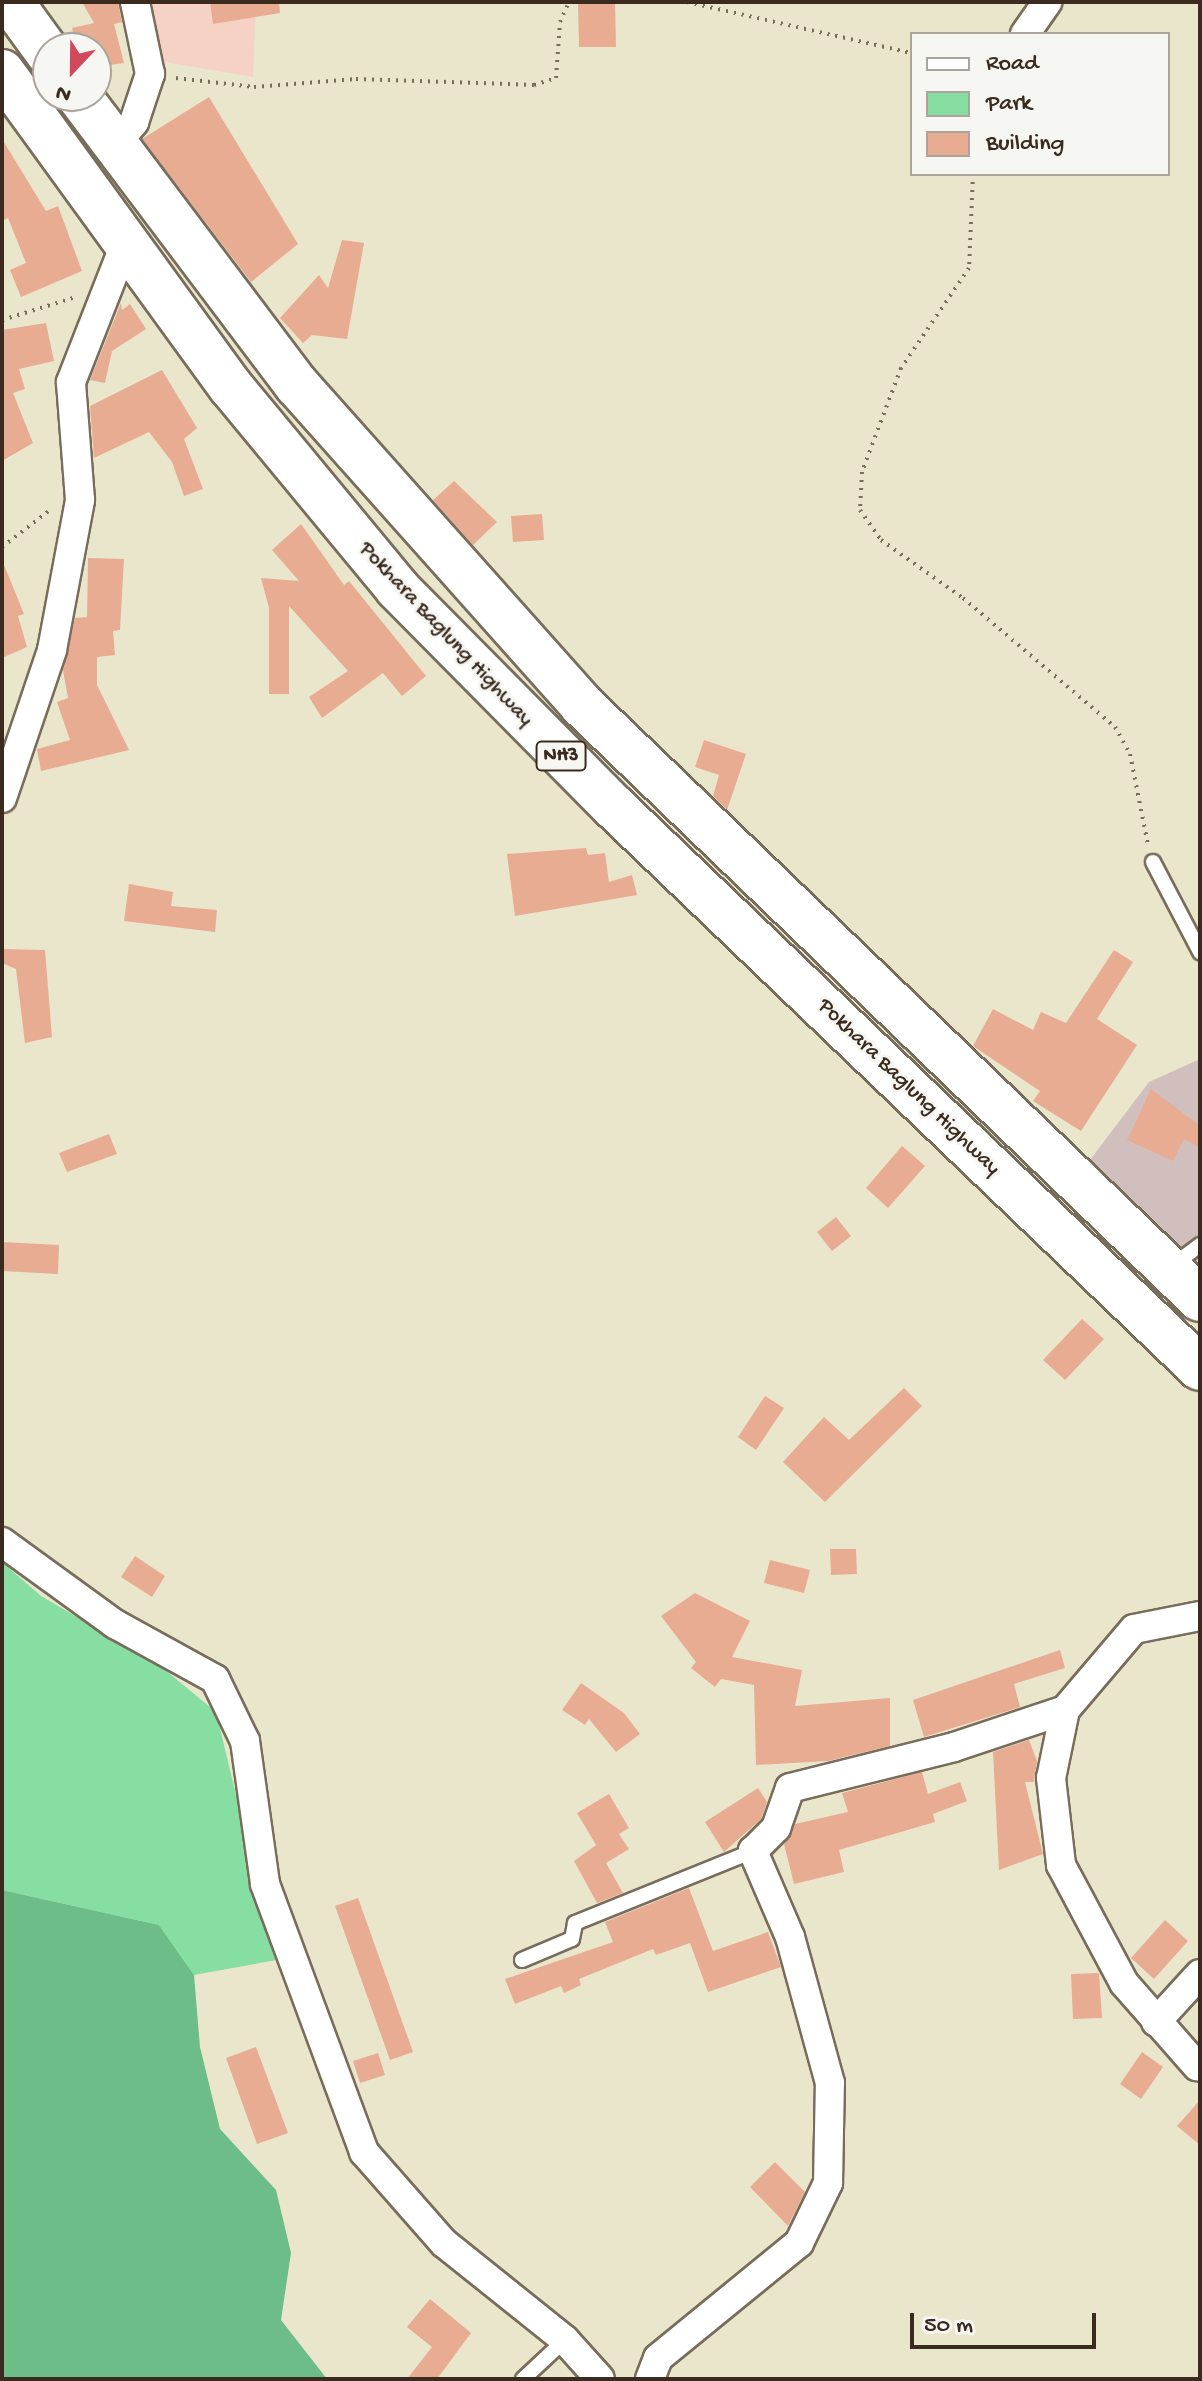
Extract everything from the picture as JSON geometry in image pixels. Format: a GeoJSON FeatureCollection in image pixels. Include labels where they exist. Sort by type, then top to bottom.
{"type":"FeatureCollection","features":[{"type":"Feature","properties":{"kind":"highway"},"geometry":{"type":"LineString","coordinates":[[11,2],[33,32]]}},
{"type":"Feature","properties":{"kind":"highway","name":"Pokhara Baglung Highway"},"geometry":{"type":"LineString","coordinates":[[2,72],[305,481],[446,641],[1200,1368]]}},
{"type":"Feature","properties":{"kind":"highway"},"geometry":{"type":"LineString","coordinates":[[91,112],[297,385],[582,705],[1184,1257],[1200,1299]]}},
{"type":"Feature","properties":{"kind":"street"},"geometry":{"type":"LineString","coordinates":[[115,145],[134,122],[150,74],[135,2]]}},
{"type":"Feature","properties":{"kind":"street"},"geometry":{"type":"LineString","coordinates":[[1026,32],[1047,2]]}},
{"type":"Feature","properties":{"kind":"street"},"geometry":{"type":"LineString","coordinates":[[2,798],[52,650],[80,500],[71,382],[126,242]]}},
{"type":"Feature","properties":{"kind":"street"},"geometry":{"type":"LineString","coordinates":[[2,1542],[101,1616],[215,1679],[245,1741],[265,1884],[364,2152],[444,2243],[565,2340],[600,2379]]}},
{"type":"Feature","properties":{"kind":"street"},"geometry":{"type":"LineString","coordinates":[[1197,2066],[1124,1983],[1061,1865],[1051,1778],[1065,1710],[1134,1629],[1200,1616]]}},
{"type":"Feature","properties":{"kind":"street"},"geometry":{"type":"LineString","coordinates":[[650,2379],[658,2358],[799,2243],[830,2172],[830,2083],[790,1937],[753,1851],[776,1828],[790,1788],[810,1778],[954,1747],[1065,1710]]}},
{"type":"Feature","properties":{"kind":"street"},"geometry":{"type":"LineString","coordinates":[[1156,2022],[1200,1974]]}},
{"type":"Feature","properties":{"kind":"lane"},"geometry":{"type":"LineString","coordinates":[[1153,862],[1200,952]]}},
{"type":"Feature","properties":{"kind":"lane"},"geometry":{"type":"LineString","coordinates":[[522,1960],[572,1939],[575,1923],[753,1851]]}},
{"type":"Feature","properties":{"kind":"lane"},"geometry":{"type":"LineString","coordinates":[[523,2379],[565,2340]]}},
{"type":"Feature","properties":{"kind":"path"},"geometry":{"type":"LineString","coordinates":[[150,74],[254,87],[356,79],[534,85],[556,78],[560,22],[569,2]]}},
{"type":"Feature","properties":{"kind":"path"},"geometry":{"type":"LineString","coordinates":[[687,2],[910,53]]}},
{"type":"Feature","properties":{"kind":"path"},"geometry":{"type":"LineString","coordinates":[[973,176],[969,268],[901,368],[862,472],[860,510],[881,540],[963,598],[1115,727],[1132,762],[1153,862]]}},
{"type":"Feature","properties":{"kind":"path"},"geometry":{"type":"LineString","coordinates":[[2,320],[110,285]]}},
{"type":"Feature","properties":{"kind":"path"},"geometry":{"type":"LineString","coordinates":[[2,547],[41,514],[80,500]]}},
{"type":"Feature","properties":{"kind":"shaded area"},"geometry":{"type":"Polygon","coordinates":[[[140,2],[256,2],[253,77],[153,60],[140,2]]]}},
{"type":"Feature","properties":{"kind":"shaded area"},"geometry":{"type":"Polygon","coordinates":[[[1200,1059],[1200,1259],[1194,1264],[1090,1160],[1149,1082],[1200,1059]]]}},
{"type":"Feature","properties":{"kind":"green space"},"geometry":{"type":"Polygon","coordinates":[[[2,1562],[41,1596],[159,1665],[216,1712],[276,1960],[194,1975],[159,1925],[2,1890],[2,1562]]]}},
{"type":"Feature","properties":{"kind":"green space"},"geometry":{"type":"Polygon","coordinates":[[[2,1890],[159,1925],[194,1975],[200,2047],[220,2129],[276,2190],[291,2253],[281,2320],[327,2379],[2,2379],[2,1890]]]}},
{"type":"Feature","properties":{"kind":"building"},"geometry":{"type":"Polygon","coordinates":[[[82,2],[118,2],[122,22],[114,24],[124,63],[112,65],[112,32],[73,32],[72,28],[94,23],[82,2]]]}},
{"type":"Feature","properties":{"kind":"building"},"geometry":{"type":"Polygon","coordinates":[[[210,2],[279,2],[280,13],[213,24],[210,2]]]}},
{"type":"Feature","properties":{"kind":"building"},"geometry":{"type":"Polygon","coordinates":[[[578,2],[615,2],[616,47],[579,47],[578,2]]]}},
{"type":"Feature","properties":{"kind":"building"},"geometry":{"type":"Polygon","coordinates":[[[209,97],[298,244],[251,282],[142,139],[209,97]]]}},
{"type":"Feature","properties":{"kind":"building"},"geometry":{"type":"Polygon","coordinates":[[[2,139],[46,211],[58,206],[82,271],[21,297],[10,270],[26,263],[8,218],[2,221],[2,139]]]}},
{"type":"Feature","properties":{"kind":"building"},"geometry":{"type":"Polygon","coordinates":[[[342,240],[364,243],[347,339],[312,335],[303,343],[280,318],[319,275],[328,288],[342,240]]]}},
{"type":"Feature","properties":{"kind":"building"},"geometry":{"type":"Polygon","coordinates":[[[121,303],[122,310],[130,304],[146,329],[112,351],[105,383],[90,380],[121,303]]]}},
{"type":"Feature","properties":{"kind":"building"},"geometry":{"type":"Polygon","coordinates":[[[46,323],[54,361],[19,369],[25,389],[13,393],[33,443],[2,461],[2,330],[46,323]]]}},
{"type":"Feature","properties":{"kind":"building"},"geometry":{"type":"Polygon","coordinates":[[[162,370],[197,428],[184,439],[203,489],[184,496],[172,462],[149,432],[94,458],[90,406],[162,370]]]}},
{"type":"Feature","properties":{"kind":"building"},"geometry":{"type":"Polygon","coordinates":[[[454,481],[497,522],[473,545],[433,500],[454,481]]]}},
{"type":"Feature","properties":{"kind":"building"},"geometry":{"type":"Polygon","coordinates":[[[542,514],[544,540],[513,542],[511,516],[542,514]]]}},
{"type":"Feature","properties":{"kind":"building"},"geometry":{"type":"Polygon","coordinates":[[[301,524],[344,585],[349,581],[426,676],[402,696],[383,673],[322,718],[309,697],[348,671],[289,606],[289,694],[269,694],[269,608],[261,578],[299,581],[272,550],[301,524]]]}},
{"type":"Feature","properties":{"kind":"building"},"geometry":{"type":"Polygon","coordinates":[[[88,558],[124,559],[120,630],[113,631],[115,655],[97,657],[97,685],[129,750],[41,771],[37,749],[70,740],[57,702],[68,698],[63,670],[75,618],[87,617],[88,558]]]}},
{"type":"Feature","properties":{"kind":"building"},"geometry":{"type":"Polygon","coordinates":[[[2,560],[24,614],[18,616],[27,647],[2,658],[2,560]]]}},
{"type":"Feature","properties":{"kind":"building"},"geometry":{"type":"Polygon","coordinates":[[[704,740],[746,754],[727,810],[713,796],[719,775],[695,767],[704,740]]]}},
{"type":"Feature","properties":{"kind":"building"},"geometry":{"type":"Polygon","coordinates":[[[586,848],[588,855],[605,853],[609,882],[632,875],[637,895],[515,916],[507,854],[586,848]]]}},
{"type":"Feature","properties":{"kind":"building"},"geometry":{"type":"Polygon","coordinates":[[[129,884],[173,892],[171,906],[217,910],[215,932],[124,921],[129,884]]]}},
{"type":"Feature","properties":{"kind":"building"},"geometry":{"type":"Polygon","coordinates":[[[2,949],[45,950],[52,1037],[25,1043],[16,969],[2,963],[2,949]]]}},
{"type":"Feature","properties":{"kind":"building"},"geometry":{"type":"Polygon","coordinates":[[[1114,950],[1133,962],[1097,1019],[1137,1045],[1081,1131],[1033,1101],[1040,1091],[973,1046],[993,1009],[1033,1030],[1041,1012],[1066,1023],[1114,950]]]}},
{"type":"Feature","properties":{"kind":"building"},"geometry":{"type":"Polygon","coordinates":[[[1151,1089],[1200,1126],[1200,1148],[1184,1139],[1173,1161],[1127,1140],[1151,1089]]]}},
{"type":"Feature","properties":{"kind":"building"},"geometry":{"type":"Polygon","coordinates":[[[109,1134],[117,1154],[67,1172],[59,1153],[109,1134]]]}},
{"type":"Feature","properties":{"kind":"building"},"geometry":{"type":"Polygon","coordinates":[[[902,1146],[925,1166],[888,1208],[866,1188],[902,1146]]]}},
{"type":"Feature","properties":{"kind":"building"},"geometry":{"type":"Polygon","coordinates":[[[836,1217],[851,1236],[832,1251],[817,1232],[836,1217]]]}},
{"type":"Feature","properties":{"kind":"building"},"geometry":{"type":"Polygon","coordinates":[[[2,1242],[59,1245],[58,1274],[2,1271],[2,1242]]]}},
{"type":"Feature","properties":{"kind":"building"},"geometry":{"type":"Polygon","coordinates":[[[1082,1319],[1104,1339],[1065,1380],[1043,1360],[1082,1319]]]}},
{"type":"Feature","properties":{"kind":"building"},"geometry":{"type":"Polygon","coordinates":[[[904,1388],[922,1406],[825,1502],[783,1462],[824,1417],[849,1440],[904,1388]]]}},
{"type":"Feature","properties":{"kind":"building"},"geometry":{"type":"Polygon","coordinates":[[[765,1396],[784,1408],[756,1450],[738,1437],[765,1396]]]}},
{"type":"Feature","properties":{"kind":"building"},"geometry":{"type":"Polygon","coordinates":[[[830,1549],[856,1549],[857,1574],[831,1575],[830,1549]]]}},
{"type":"Feature","properties":{"kind":"building"},"geometry":{"type":"Polygon","coordinates":[[[135,1556],[165,1576],[152,1597],[121,1577],[135,1556]]]}},
{"type":"Feature","properties":{"kind":"building"},"geometry":{"type":"Polygon","coordinates":[[[770,1560],[810,1570],[804,1593],[764,1583],[770,1560]]]}},
{"type":"Feature","properties":{"kind":"building"},"geometry":{"type":"Polygon","coordinates":[[[695,1593],[750,1621],[732,1657],[802,1670],[795,1706],[890,1698],[890,1746],[828,1761],[756,1765],[754,1685],[721,1679],[715,1687],[691,1668],[696,1662],[661,1616],[695,1593]]]}},
{"type":"Feature","properties":{"kind":"building"},"geometry":{"type":"Polygon","coordinates":[[[1060,1650],[1065,1668],[1014,1684],[1020,1707],[924,1737],[913,1700],[1060,1650]]]}},
{"type":"Feature","properties":{"kind":"building"},"geometry":{"type":"Polygon","coordinates":[[[581,1683],[624,1713],[640,1734],[616,1752],[589,1719],[585,1725],[562,1710],[581,1683]]]}},
{"type":"Feature","properties":{"kind":"building"},"geometry":{"type":"Polygon","coordinates":[[[1029,1740],[1037,1761],[1034,1782],[1025,1782],[1043,1854],[999,1870],[993,1752],[1029,1740]]]}},
{"type":"Feature","properties":{"kind":"building"},"geometry":{"type":"Polygon","coordinates":[[[922,1772],[928,1794],[960,1782],[967,1801],[933,1814],[935,1822],[839,1850],[844,1872],[794,1884],[784,1844],[795,1824],[848,1812],[842,1793],[922,1772]]]}},
{"type":"Feature","properties":{"kind":"building"},"geometry":{"type":"Polygon","coordinates":[[[758,1788],[767,1802],[761,1819],[724,1852],[705,1822],[758,1788]]]}},
{"type":"Feature","properties":{"kind":"building"},"geometry":{"type":"Polygon","coordinates":[[[609,1794],[629,1828],[619,1834],[629,1849],[606,1863],[623,1893],[597,1903],[574,1861],[596,1845],[577,1813],[609,1794]]]}},
{"type":"Feature","properties":{"kind":"building"},"geometry":{"type":"Polygon","coordinates":[[[689,1888],[713,1951],[768,1932],[781,1967],[708,1992],[690,1943],[656,1955],[653,1949],[579,1979],[581,1985],[564,1993],[561,1986],[515,2004],[505,1979],[613,1942],[605,1922],[689,1888]]]}},
{"type":"Feature","properties":{"kind":"building"},"geometry":{"type":"Polygon","coordinates":[[[358,1898],[413,2052],[390,2060],[335,1906],[358,1898]]]}},
{"type":"Feature","properties":{"kind":"building"},"geometry":{"type":"Polygon","coordinates":[[[1165,1920],[1188,1941],[1154,1979],[1131,1958],[1165,1920]]]}},
{"type":"Feature","properties":{"kind":"building"},"geometry":{"type":"Polygon","coordinates":[[[1099,1973],[1102,2018],[1073,2019],[1071,1974],[1099,1973]]]}},
{"type":"Feature","properties":{"kind":"building"},"geometry":{"type":"Polygon","coordinates":[[[256,2047],[288,2133],[257,2144],[226,2058],[256,2047]]]}},
{"type":"Feature","properties":{"kind":"building"},"geometry":{"type":"Polygon","coordinates":[[[1142,2052],[1163,2067],[1141,2099],[1120,2084],[1142,2052]]]}},
{"type":"Feature","properties":{"kind":"building"},"geometry":{"type":"Polygon","coordinates":[[[378,2053],[385,2075],[360,2083],[353,2061],[378,2053]]]}},
{"type":"Feature","properties":{"kind":"building"},"geometry":{"type":"Polygon","coordinates":[[[1200,2100],[1200,2145],[1177,2126],[1200,2100]]]}},
{"type":"Feature","properties":{"kind":"building"},"geometry":{"type":"Polygon","coordinates":[[[775,2162],[805,2192],[788,2226],[750,2187],[775,2162]]]}},
{"type":"Feature","properties":{"kind":"building"},"geometry":{"type":"Polygon","coordinates":[[[430,2299],[471,2333],[437,2379],[407,2379],[432,2347],[407,2327],[430,2299]]]}}]}
